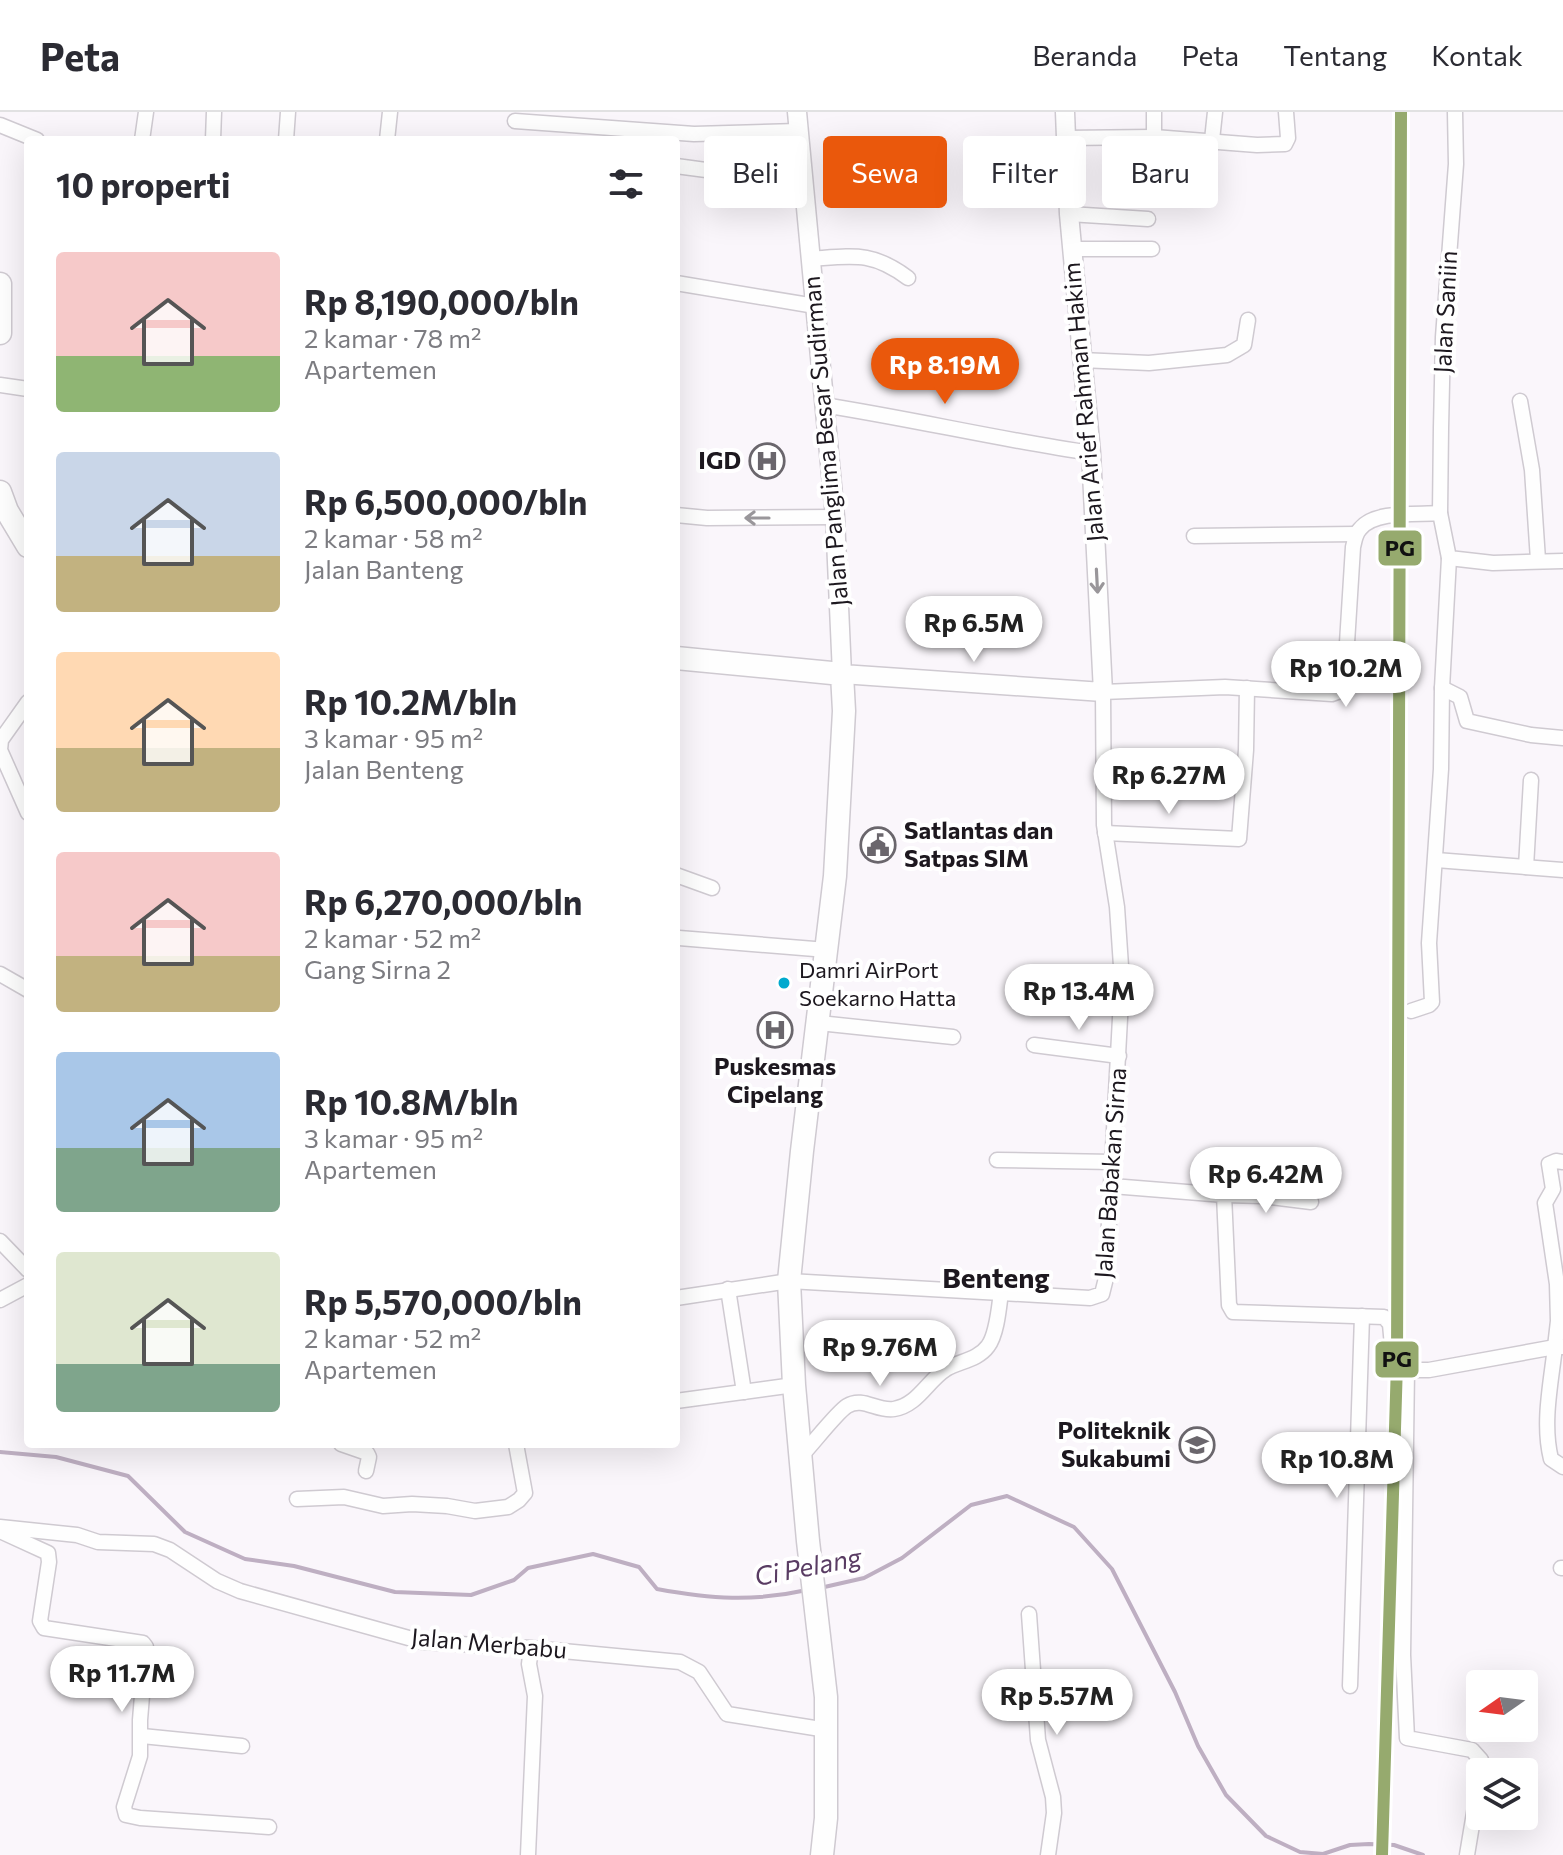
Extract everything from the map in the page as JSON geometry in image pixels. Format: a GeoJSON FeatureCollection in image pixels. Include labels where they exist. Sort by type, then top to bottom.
{"type":"FeatureCollection","features":[{"type":"Feature","properties":{"kind":"highway"},"geometry":{"type":"LineString","coordinates":[[0,284],[0,333]]}},
{"type":"Feature","properties":{"kind":"highway"},"geometry":{"type":"LineString","coordinates":[[0,492],[24,539]]}},
{"type":"Feature","properties":{"kind":"highway"},"geometry":{"type":"LineString","coordinates":[[680,658],[842,674],[844,711],[835,876],[789,1281],[794,1385],[827,1730],[826,1818],[822,1855]]}},
{"type":"Feature","properties":{"kind":"main road","name":"Jalan Panglima Besar Sudirman"},"geometry":{"type":"LineString","coordinates":[[797,112],[798,136]]}},
{"type":"Feature","properties":{"kind":"main road","name":"Jalan Arief Rahman Hakim"},"geometry":{"type":"LineString","coordinates":[[1065,112],[1065,136]]}},
{"type":"Feature","properties":{"kind":"main road","name":"Jalan Panglima Besar Sudirman"},"geometry":{"type":"LineString","coordinates":[[805,208],[835,517],[842,674]]}},
{"type":"Feature","properties":{"kind":"main road","name":"Jalan Arief Rahman Hakim"},"geometry":{"type":"LineString","coordinates":[[1069,208],[1091,453],[1103,692]]}},
{"type":"Feature","properties":{"kind":"main road"},"geometry":{"type":"LineString","coordinates":[[842,674],[1103,692]]}},
{"type":"Feature","properties":{"kind":"street"},"geometry":{"type":"LineString","coordinates":[[143,136],[146,112]]}},
{"type":"Feature","properties":{"kind":"street"},"geometry":{"type":"LineString","coordinates":[[213,136],[214,112]]}},
{"type":"Feature","properties":{"kind":"street"},"geometry":{"type":"LineString","coordinates":[[286,136],[288,112]]}},
{"type":"Feature","properties":{"kind":"street"},"geometry":{"type":"LineString","coordinates":[[387,136],[390,112]]}},
{"type":"Feature","properties":{"kind":"street"},"geometry":{"type":"LineString","coordinates":[[1154,112],[1154,136]]}},
{"type":"Feature","properties":{"kind":"street"},"geometry":{"type":"LineString","coordinates":[[1212,136],[1215,112]]}},
{"type":"Feature","properties":{"kind":"street"},"geometry":{"type":"LineString","coordinates":[[1218,141],[1285,144],[1288,138],[1286,112]]}},
{"type":"Feature","properties":{"kind":"street","name":"Jalan Saniin"},"geometry":{"type":"LineString","coordinates":[[1411,1011],[1432,1002],[1429,943],[1441,769],[1449,558],[1440,513],[1443,337],[1456,164],[1455,112]]}},
{"type":"Feature","properties":{"kind":"street"},"geometry":{"type":"LineString","coordinates":[[515,121],[694,134],[798,131]]}},
{"type":"Feature","properties":{"kind":"street"},"geometry":{"type":"LineString","coordinates":[[3,128],[26,136]]}},
{"type":"Feature","properties":{"kind":"street"},"geometry":{"type":"LineString","coordinates":[[680,167],[704,170]]}},
{"type":"Feature","properties":{"kind":"street"},"geometry":{"type":"LineString","coordinates":[[1069,214],[1148,219]]}},
{"type":"Feature","properties":{"kind":"street"},"geometry":{"type":"LineString","coordinates":[[1071,249],[1152,249]]}},
{"type":"Feature","properties":{"kind":"street"},"geometry":{"type":"LineString","coordinates":[[810,259],[867,256],[908,278]]}},
{"type":"Feature","properties":{"kind":"street"},"geometry":{"type":"LineString","coordinates":[[680,284],[815,306]]}},
{"type":"Feature","properties":{"kind":"street"},"geometry":{"type":"LineString","coordinates":[[1081,360],[1149,363],[1227,355],[1244,345],[1248,320]]}},
{"type":"Feature","properties":{"kind":"street"},"geometry":{"type":"LineString","coordinates":[[0,385],[24,388]]}},
{"type":"Feature","properties":{"kind":"street"},"geometry":{"type":"LineString","coordinates":[[1520,401],[1532,470],[1538,560]]}},
{"type":"Feature","properties":{"kind":"street"},"geometry":{"type":"LineString","coordinates":[[823,405],[1091,453]]}},
{"type":"Feature","properties":{"kind":"street"},"geometry":{"type":"LineString","coordinates":[[1103,692],[1247,688],[1332,694],[1340,691],[1345,675],[1356,534],[1362,526],[1379,518],[1440,513]]}},
{"type":"Feature","properties":{"kind":"street"},"geometry":{"type":"LineString","coordinates":[[680,515],[835,517]]}},
{"type":"Feature","properties":{"kind":"street"},"geometry":{"type":"LineString","coordinates":[[1194,536],[1356,534]]}},
{"type":"Feature","properties":{"kind":"street"},"geometry":{"type":"LineString","coordinates":[[1449,558],[1493,563],[1563,561]]}},
{"type":"Feature","properties":{"kind":"street"},"geometry":{"type":"LineString","coordinates":[[1105,833],[1239,839],[1247,688]]}},
{"type":"Feature","properties":{"kind":"street"},"geometry":{"type":"LineString","coordinates":[[1442,688],[1460,697],[1467,721],[1531,735],[1563,738]]}},
{"type":"Feature","properties":{"kind":"street","name":"Jalan Babakan Sirna"},"geometry":{"type":"LineString","coordinates":[[680,1297],[789,1281],[1090,1298],[1102,1294],[1106,1278],[1122,998],[1121,948],[1105,833],[1103,692]]}},
{"type":"Feature","properties":{"kind":"street"},"geometry":{"type":"LineString","coordinates":[[24,708],[1,740],[0,750],[24,804]]}},
{"type":"Feature","properties":{"kind":"street"},"geometry":{"type":"LineString","coordinates":[[1526,867],[1531,780]]}},
{"type":"Feature","properties":{"kind":"street"},"geometry":{"type":"LineString","coordinates":[[1436,860],[1563,870]]}},
{"type":"Feature","properties":{"kind":"street"},"geometry":{"type":"LineString","coordinates":[[680,876],[712,888]]}},
{"type":"Feature","properties":{"kind":"street"},"geometry":{"type":"LineString","coordinates":[[680,938],[827,950]]}},
{"type":"Feature","properties":{"kind":"street"},"geometry":{"type":"LineString","coordinates":[[0,974],[24,988]]}},
{"type":"Feature","properties":{"kind":"street"},"geometry":{"type":"LineString","coordinates":[[819,1023],[953,1037]]}},
{"type":"Feature","properties":{"kind":"street"},"geometry":{"type":"LineString","coordinates":[[1034,1045],[1119,1056]]}},
{"type":"Feature","properties":{"kind":"street"},"geometry":{"type":"LineString","coordinates":[[997,1160],[1113,1162]]}},
{"type":"Feature","properties":{"kind":"street"},"geometry":{"type":"LineString","coordinates":[[1563,1162],[1549,1164],[1553,1189],[1545,1203],[1557,1284],[1559,1347],[1547,1420],[1548,1447],[1551,1459],[1563,1467]]}},
{"type":"Feature","properties":{"kind":"street"},"geometry":{"type":"LineString","coordinates":[[1112,1186],[1311,1202]]}},
{"type":"Feature","properties":{"kind":"street"},"geometry":{"type":"LineString","coordinates":[[1224,1195],[1229,1305],[1233,1312],[1380,1316],[1388,1320],[1392,1331],[1393,1357],[1407,1370],[1429,1370],[1559,1347]]}},
{"type":"Feature","properties":{"kind":"street"},"geometry":{"type":"LineString","coordinates":[[0,1241],[24,1267]]}},
{"type":"Feature","properties":{"kind":"street"},"geometry":{"type":"LineString","coordinates":[[0,1300],[24,1287]]}},
{"type":"Feature","properties":{"kind":"street"},"geometry":{"type":"LineString","coordinates":[[728,1289],[744,1392]]}},
{"type":"Feature","properties":{"kind":"street"},"geometry":{"type":"LineString","coordinates":[[801,1456],[846,1407],[860,1402],[884,1410],[903,1407],[922,1394],[933,1379],[948,1368],[982,1352],[990,1344],[1001,1292]]}},
{"type":"Feature","properties":{"kind":"street"},"geometry":{"type":"LineString","coordinates":[[1350,1686],[1362,1316]]}},
{"type":"Feature","properties":{"kind":"street"},"geometry":{"type":"LineString","coordinates":[[1407,1370],[1403,1655],[1407,1738],[1472,1750],[1479,1758]]}},
{"type":"Feature","properties":{"kind":"street"},"geometry":{"type":"LineString","coordinates":[[680,1400],[794,1385]]}},
{"type":"Feature","properties":{"kind":"street"},"geometry":{"type":"LineString","coordinates":[[353,1448],[367,1453],[366,1471]]}},
{"type":"Feature","properties":{"kind":"street"},"geometry":{"type":"LineString","coordinates":[[297,1499],[344,1497],[383,1506],[412,1504],[491,1511],[508,1507],[525,1493],[517,1448]]}},
{"type":"Feature","properties":{"kind":"street"},"geometry":{"type":"LineString","coordinates":[[0,1529],[48,1553],[40,1621],[44,1628],[143,1643],[146,1647],[140,1756],[124,1807],[126,1815],[269,1827]]}},
{"type":"Feature","properties":{"kind":"street","name":"Jalan Merbabu"},"geometry":{"type":"LineString","coordinates":[[0,1529],[77,1535],[98,1542],[154,1544],[170,1550],[217,1581],[240,1591],[412,1640],[669,1660],[687,1664],[699,1672],[727,1714],[827,1730]]}},
{"type":"Feature","properties":{"kind":"street"},"geometry":{"type":"LineString","coordinates":[[1029,1614],[1038,1740],[1053,1797],[1048,1855]]}},
{"type":"Feature","properties":{"kind":"street"},"geometry":{"type":"LineString","coordinates":[[528,1855],[535,1696],[529,1664],[531,1648]]}},
{"type":"Feature","properties":{"kind":"street"},"geometry":{"type":"LineString","coordinates":[[142,1736],[242,1746]]}},
{"type":"Feature","properties":{"kind":"street"},"geometry":{"type":"LineString","coordinates":[[1467,1853],[1471,1830]]}},
{"type":"Feature","properties":{"kind":"waterway","name":"Ci Pelang"},"geometry":{"type":"LineString","coordinates":[[0,1452],[56,1457],[128,1476],[185,1532],[245,1559],[294,1566],[395,1592],[471,1595],[514,1580],[528,1568],[593,1554],[639,1567],[657,1589],[714,1597],[750,1598],[807,1590]]}},
{"type":"Feature","properties":{"kind":"waterway","name":"Ci Pelang"},"geometry":{"type":"LineString","coordinates":[[820,1588],[864,1578],[902,1558],[971,1505],[1007,1496],[1074,1527],[1112,1569],[1175,1692],[1198,1746],[1226,1795],[1266,1836],[1300,1852],[1323,1854],[1350,1845],[1369,1844],[1394,1845],[1423,1855]]}},
{"type":"Feature","properties":{"kind":"transit line","name":"PG"},"geometry":{"type":"LineString","coordinates":[[1382,1855],[1397,1363],[1401,112]]}},
{"type":"Feature","properties":{"kind":"place","name":"IGD"},"geometry":{"type":"Point","coordinates":[767,461]}},
{"type":"Feature","properties":{"kind":"place","name":"Satlantas dan Satpas SIM"},"geometry":{"type":"Point","coordinates":[878,845]}},
{"type":"Feature","properties":{"kind":"place","name":"Damri AirPort Soekarno Hatta"},"geometry":{"type":"Point","coordinates":[784,983]}},
{"type":"Feature","properties":{"kind":"place","name":"Puskesmas Cipelang"},"geometry":{"type":"Point","coordinates":[775,1030]}},
{"type":"Feature","properties":{"kind":"place","name":"Politeknik Sukabumi"},"geometry":{"type":"Point","coordinates":[1197,1445]}},
{"type":"Feature","properties":{"kind":"district","name":"Benteng"},"geometry":{"type":"Point","coordinates":[996,1278]}}]}
